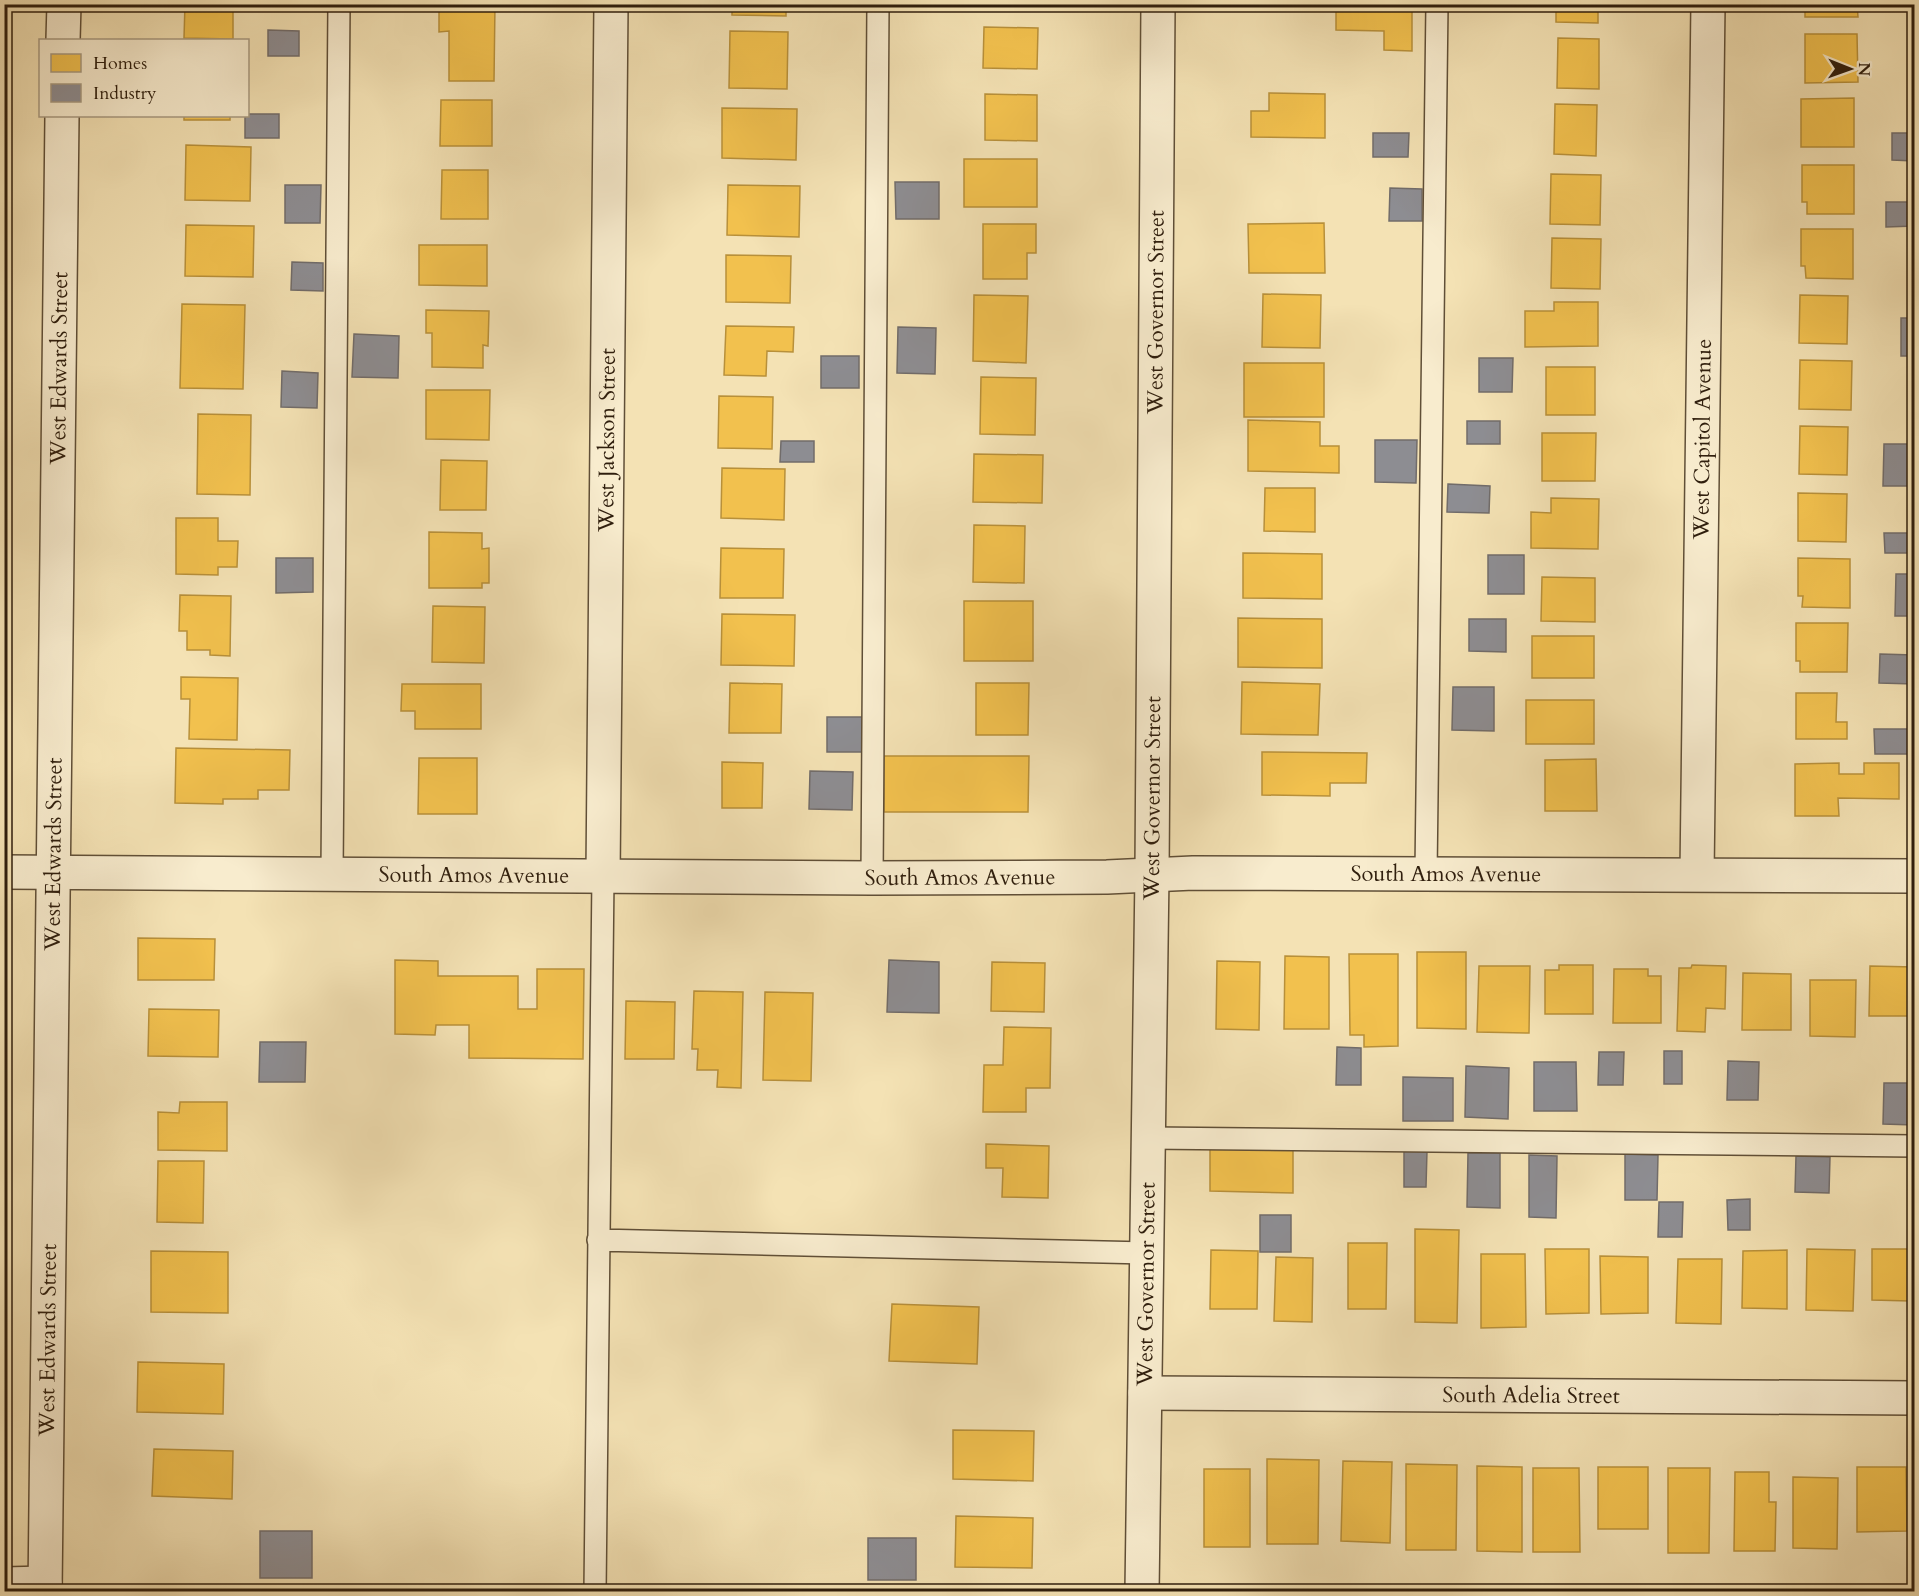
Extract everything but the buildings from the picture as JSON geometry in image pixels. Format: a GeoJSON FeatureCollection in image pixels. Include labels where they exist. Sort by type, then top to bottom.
{"type":"FeatureCollection","features":[{"type":"Feature","properties":{"kind":"street"},"geometry":{"type":"LineString","coordinates":[[63,39],[64,4]]}},
{"type":"Feature","properties":{"kind":"street","name":"West Jackson Street"},"geometry":{"type":"LineString","coordinates":[[603,876],[611,4]]}},
{"type":"Feature","properties":{"kind":"street","name":"West Governor Street"},"geometry":{"type":"LineString","coordinates":[[1142,1592],[1152,874],[1158,4]]}},
{"type":"Feature","properties":{"kind":"street","name":"West Capitol Avenue"},"geometry":{"type":"LineString","coordinates":[[1697,874],[1708,4]]}},
{"type":"Feature","properties":{"kind":"street","name":"West Edwards Street"},"geometry":{"type":"LineString","coordinates":[[45,1587],[62,117]]}},
{"type":"Feature","properties":{"kind":"street","name":"South Amos Avenue"},"geometry":{"type":"LineString","coordinates":[[4,872],[872,878],[1095,877],[1193,873],[1914,876]]}},
{"type":"Feature","properties":{"kind":"street","name":"South Adelia Street"},"geometry":{"type":"LineString","coordinates":[[1145,1393],[1914,1398]]}},
{"type":"Feature","properties":{"kind":"street"},"geometry":{"type":"LineString","coordinates":[[4,1584],[45,1587]]}},
{"type":"Feature","properties":{"kind":"lane"},"geometry":{"type":"LineString","coordinates":[[332,874],[339,4]]}},
{"type":"Feature","properties":{"kind":"lane"},"geometry":{"type":"LineString","coordinates":[[872,878],[878,4]]}},
{"type":"Feature","properties":{"kind":"lane"},"geometry":{"type":"LineString","coordinates":[[1426,873],[1437,4]]}},
{"type":"Feature","properties":{"kind":"lane"},"geometry":{"type":"LineString","coordinates":[[595,1592],[603,876]]}},
{"type":"Feature","properties":{"kind":"lane"},"geometry":{"type":"LineString","coordinates":[[1149,1138],[1914,1146]]}},
{"type":"Feature","properties":{"kind":"lane"},"geometry":{"type":"LineString","coordinates":[[598,1240],[1147,1253]]}}]}
